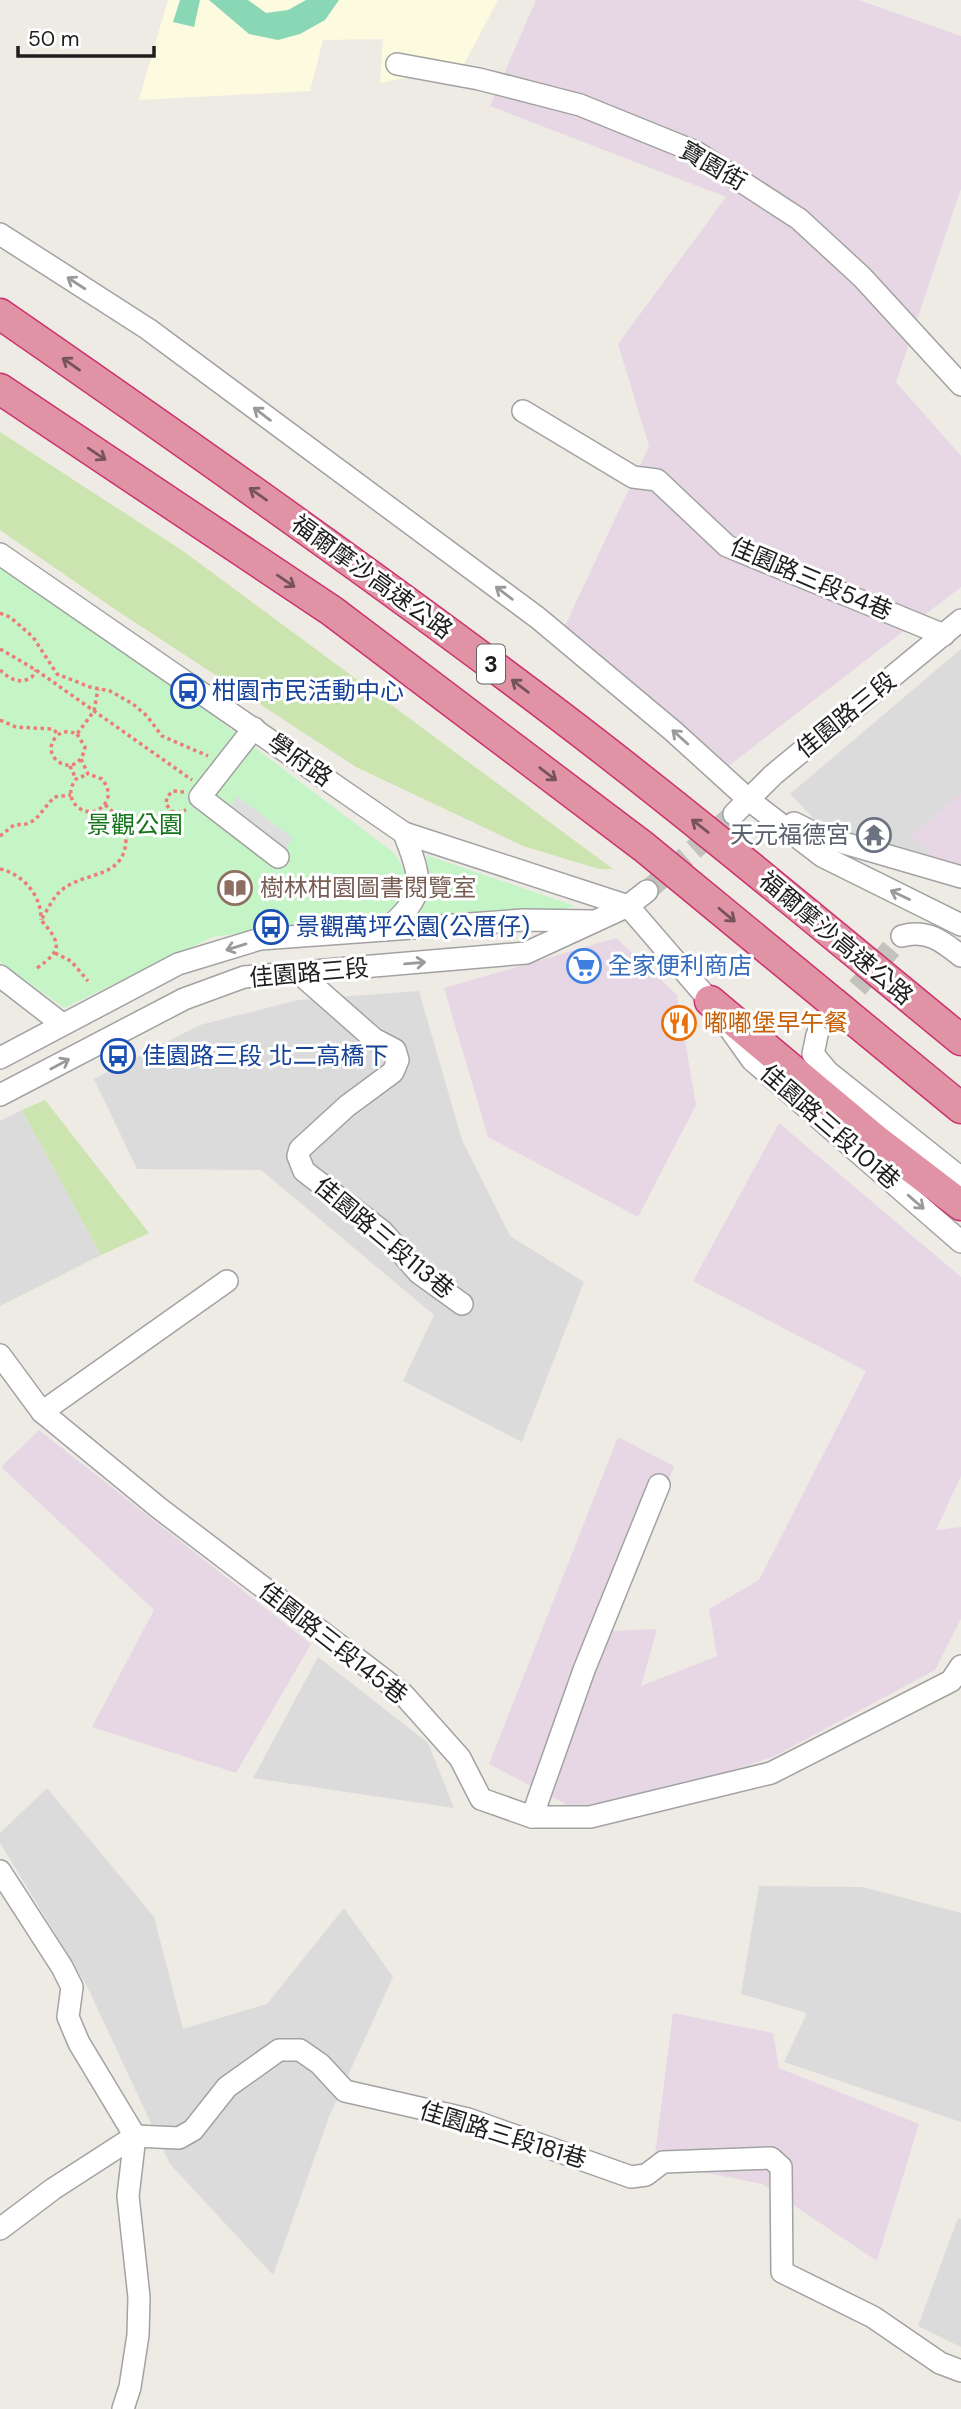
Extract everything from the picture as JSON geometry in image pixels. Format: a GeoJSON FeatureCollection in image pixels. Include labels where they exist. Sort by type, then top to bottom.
{"type":"FeatureCollection","features":[{"type":"Feature","properties":{"kind":"highway","name":"福爾摩沙高速公路"},"geometry":{"type":"LineString","coordinates":[[0,314],[368,572],[558,714],[737,855],[961,1040]]}},
{"type":"Feature","properties":{"kind":"highway","name":"3"},"geometry":{"type":"LineString","coordinates":[[0,389],[332,611],[644,846],[961,1108]]}},
{"type":"Feature","properties":{"kind":"highway"},"geometry":{"type":"LineString","coordinates":[[710,1001],[877,1141],[961,1205]]}},
{"type":"Feature","properties":{"kind":"highway"},"geometry":{"type":"LineString","coordinates":[[886,1047],[961,1117]]}},
{"type":"Feature","properties":{"kind":"street","name":"寶園街"},"geometry":{"type":"LineString","coordinates":[[397,64],[479,79],[580,105],[696,152],[799,219],[862,277],[961,385]]}},
{"type":"Feature","properties":{"kind":"street"},"geometry":{"type":"LineString","coordinates":[[0,234],[148,329],[538,618],[673,731],[741,807],[822,856],[961,925]]}},
{"type":"Feature","properties":{"kind":"street","name":"佳園路三段54巷"},"geometry":{"type":"LineString","coordinates":[[523,411],[633,477],[657,480],[727,546],[944,635]]}},
{"type":"Feature","properties":{"kind":"street","name":"學府路"},"geometry":{"type":"LineString","coordinates":[[0,554],[404,833],[628,906]]}},
{"type":"Feature","properties":{"kind":"street","name":"佳園路三段"},"geometry":{"type":"LineString","coordinates":[[741,807],[773,775],[961,620]]}},
{"type":"Feature","properties":{"kind":"street"},"geometry":{"type":"LineString","coordinates":[[254,727],[200,797],[278,857]]}},
{"type":"Feature","properties":{"kind":"street"},"geometry":{"type":"LineString","coordinates":[[741,807],[820,836],[961,877]]}},
{"type":"Feature","properties":{"kind":"street"},"geometry":{"type":"LineString","coordinates":[[385,930],[406,912],[415,896],[419,872],[404,833]]}},
{"type":"Feature","properties":{"kind":"street","name":"佳園路三段"},"geometry":{"type":"LineString","coordinates":[[0,1095],[184,999],[244,977],[526,953],[628,906],[647,891]]}},
{"type":"Feature","properties":{"kind":"street","name":"佳園路三段101巷"},"geometry":{"type":"LineString","coordinates":[[628,906],[710,1001],[752,1060],[961,1242]]}},
{"type":"Feature","properties":{"kind":"street","name":"佳園路三段"},"geometry":{"type":"LineString","coordinates":[[0,1058],[178,964],[260,939],[523,920],[596,922]]}},
{"type":"Feature","properties":{"kind":"street"},"geometry":{"type":"LineString","coordinates":[[902,936],[917,932],[943,942],[961,956]]}},
{"type":"Feature","properties":{"kind":"street","name":"佳園路三段113巷"},"geometry":{"type":"LineString","coordinates":[[299,973],[374,1039],[395,1050],[398,1060],[393,1072],[347,1106],[300,1149],[298,1156],[303,1171],[382,1231],[419,1273],[462,1304]]}},
{"type":"Feature","properties":{"kind":"street"},"geometry":{"type":"LineString","coordinates":[[0,976],[62,1024]]}},
{"type":"Feature","properties":{"kind":"street"},"geometry":{"type":"LineString","coordinates":[[817,1035],[813,1054],[828,1072],[961,1178]]}},
{"type":"Feature","properties":{"kind":"street"},"geometry":{"type":"LineString","coordinates":[[42,1412],[227,1281]]}},
{"type":"Feature","properties":{"kind":"street","name":"佳園路三段145巷"},"geometry":{"type":"LineString","coordinates":[[0,1355],[42,1412],[159,1508],[403,1695],[460,1758],[481,1799],[533,1817],[590,1817],[771,1773],[951,1681],[961,1667]]}},
{"type":"Feature","properties":{"kind":"street"},"geometry":{"type":"LineString","coordinates":[[533,1817],[584,1670],[659,1485]]}},
{"type":"Feature","properties":{"kind":"street"},"geometry":{"type":"LineString","coordinates":[[0,1871],[67,1977],[72,1987],[68,2017],[79,2043],[135,2136],[128,2196],[139,2297],[138,2335],[130,2387],[123,2409]]}},
{"type":"Feature","properties":{"kind":"street","name":"佳園路三段181巷"},"geometry":{"type":"LineString","coordinates":[[135,2136],[179,2138],[193,2130],[228,2087],[279,2050],[300,2050],[320,2064],[345,2091],[468,2119],[631,2177],[646,2175],[663,2162],[771,2158],[781,2167],[782,2272],[873,2317],[940,2363],[961,2371]]}},
{"type":"Feature","properties":{"kind":"street"},"geometry":{"type":"LineString","coordinates":[[0,2230],[53,2189],[135,2136]]}},
{"type":"Feature","properties":{"kind":"path"},"geometry":{"type":"LineString","coordinates":[[0,613],[10,617],[33,637],[57,674],[71,681],[110,691],[133,704],[147,716],[162,736],[208,756],[220,770]]}},
{"type":"Feature","properties":{"kind":"path"},"geometry":{"type":"LineString","coordinates":[[0,649],[36,670],[205,790]]}},
{"type":"Feature","properties":{"kind":"path"},"geometry":{"type":"LineString","coordinates":[[0,670],[10,679],[19,681],[32,677],[36,670]]}},
{"type":"Feature","properties":{"kind":"path"},"geometry":{"type":"LineString","coordinates":[[77,733],[94,711],[98,689]]}},
{"type":"Feature","properties":{"kind":"path"},"geometry":{"type":"LineString","coordinates":[[0,720],[16,727],[52,729],[59,734]]}},
{"type":"Feature","properties":{"kind":"path"},"geometry":{"type":"LineString","coordinates":[[69,731],[77,733],[85,747],[81,759],[70,766],[60,764],[51,754],[51,744],[59,734],[69,731]]}},
{"type":"Feature","properties":{"kind":"path"},"geometry":{"type":"LineString","coordinates":[[81,759],[88,774]]}},
{"type":"Feature","properties":{"kind":"path"},"geometry":{"type":"LineString","coordinates":[[70,766],[76,779]]}},
{"type":"Feature","properties":{"kind":"path"},"geometry":{"type":"LineString","coordinates":[[94,774],[107,785],[104,804],[96,811],[79,809],[71,800],[72,783],[76,779],[94,774]]}},
{"type":"Feature","properties":{"kind":"path"},"geometry":{"type":"LineString","coordinates":[[0,836],[14,825],[35,820],[54,797],[71,795]]}},
{"type":"Feature","properties":{"kind":"path"},"geometry":{"type":"LineString","coordinates":[[41,920],[62,889],[112,868],[122,856],[126,842],[125,828],[118,815],[104,804]]}},
{"type":"Feature","properties":{"kind":"path"},"geometry":{"type":"LineString","coordinates":[[125,828],[133,830],[158,825],[171,811]]}},
{"type":"Feature","properties":{"kind":"path"},"geometry":{"type":"LineString","coordinates":[[0,869],[9,871],[31,888],[41,908],[41,920],[54,936],[57,947],[54,956],[37,968]]}},
{"type":"Feature","properties":{"kind":"path"},"geometry":{"type":"LineString","coordinates":[[55,953],[71,961],[88,981]]}},
{"type":"Feature","properties":{"kind":"shaded area"},"geometry":{"type":"Polygon","coordinates":[[[168,0],[498,0],[463,66],[380,83],[383,39],[323,40],[310,91],[139,100],[168,0]]]}},
{"type":"Feature","properties":{"kind":"shaded area"},"geometry":{"type":"Polygon","coordinates":[[[536,0],[859,0],[961,36],[961,189],[896,382],[961,456],[961,587],[722,771],[564,628],[649,446],[618,344],[726,197],[490,106],[536,0]]]}},
{"type":"Feature","properties":{"kind":"shaded area"},"geometry":{"type":"Polygon","coordinates":[[[961,649],[961,868],[826,831],[790,794],[961,649]]]}},
{"type":"Feature","properties":{"kind":"shaded area"},"geometry":{"type":"Polygon","coordinates":[[[961,793],[961,877],[910,838],[961,793]]]}},
{"type":"Feature","properties":{"kind":"shaded area"},"geometry":{"type":"Polygon","coordinates":[[[237,796],[293,838],[282,852],[227,810],[237,796]]]}},
{"type":"Feature","properties":{"kind":"shaded area"},"geometry":{"type":"Polygon","coordinates":[[[616,938],[677,995],[696,1105],[638,1217],[488,1137],[444,988],[616,938]]]}},
{"type":"Feature","properties":{"kind":"shaded area"},"geometry":{"type":"Polygon","coordinates":[[[419,991],[462,1140],[510,1236],[584,1282],[522,1442],[403,1381],[434,1315],[261,1170],[137,1169],[94,1079],[200,1025],[298,1000],[419,991]]]}},
{"type":"Feature","properties":{"kind":"shaded area"},"geometry":{"type":"Polygon","coordinates":[[[22,1110],[101,1255],[0,1306],[0,1121],[22,1110]]]}},
{"type":"Feature","properties":{"kind":"shaded area"},"geometry":{"type":"Polygon","coordinates":[[[779,1123],[961,1277],[961,1476],[936,1530],[961,1527],[961,1619],[935,1670],[773,1757],[590,1817],[489,1764],[618,1437],[674,1466],[613,1631],[657,1629],[641,1686],[717,1656],[709,1609],[759,1580],[866,1371],[693,1281],[779,1123]]]}},
{"type":"Feature","properties":{"kind":"shaded area"},"geometry":{"type":"Polygon","coordinates":[[[39,1430],[311,1644],[236,1773],[92,1727],[154,1610],[1,1467],[39,1430]]]}},
{"type":"Feature","properties":{"kind":"shaded area"},"geometry":{"type":"Polygon","coordinates":[[[318,1657],[428,1743],[454,1808],[253,1778],[318,1657]]]}},
{"type":"Feature","properties":{"kind":"shaded area"},"geometry":{"type":"Polygon","coordinates":[[[47,1788],[154,1917],[183,2029],[267,2004],[344,1908],[393,1977],[329,2117],[273,2275],[170,2164],[87,1986],[0,1843],[0,1833],[47,1788]]]}},
{"type":"Feature","properties":{"kind":"shaded area"},"geometry":{"type":"Polygon","coordinates":[[[759,1886],[863,1887],[961,1913],[961,2122],[784,2062],[807,2013],[741,1994],[759,1886]]]}},
{"type":"Feature","properties":{"kind":"shaded area"},"geometry":{"type":"Polygon","coordinates":[[[673,2013],[773,2033],[779,2068],[919,2124],[877,2261],[762,2184],[654,2162],[673,2013]]]}},
{"type":"Feature","properties":{"kind":"shaded area"},"geometry":{"type":"Polygon","coordinates":[[[958,2218],[961,2219],[961,2347],[918,2326],[958,2218]]]}},
{"type":"Feature","properties":{"kind":"green space"},"geometry":{"type":"Polygon","coordinates":[[[180,0],[200,0],[194,27],[173,22],[180,0]]]}},
{"type":"Feature","properties":{"kind":"green space"},"geometry":{"type":"Polygon","coordinates":[[[209,0],[248,0],[266,13],[288,10],[306,0],[339,0],[325,20],[300,34],[278,40],[249,34],[209,0]]]}},
{"type":"Feature","properties":{"kind":"green space"},"geometry":{"type":"Polygon","coordinates":[[[0,432],[183,551],[613,869],[599,869],[523,846],[356,767],[116,610],[0,530],[0,432]]]}},
{"type":"Feature","properties":{"kind":"green space","name":"景觀公園"},"geometry":{"type":"Polygon","coordinates":[[[0,565],[108,636],[394,853],[407,879],[405,894],[400,901],[384,913],[213,937],[64,1008],[0,962],[0,565]]]}},
{"type":"Feature","properties":{"kind":"green space"},"geometry":{"type":"Polygon","coordinates":[[[426,855],[575,906],[519,924],[420,913],[432,888],[426,855]]]}},
{"type":"Feature","properties":{"kind":"green space"},"geometry":{"type":"Polygon","coordinates":[[[45,1100],[149,1233],[101,1255],[22,1110],[45,1100]]]}},
{"type":"Feature","properties":{"kind":"tunnel"},"geometry":{"type":"LineString","coordinates":[[647,891],[734,814]]}},
{"type":"Feature","properties":{"kind":"tunnel"},"geometry":{"type":"LineString","coordinates":[[817,1035],[902,936]]}},
{"type":"Feature","properties":{"kind":"place","name":"柑園市民活動中心"},"geometry":{"type":"Point","coordinates":[188,691]}},
{"type":"Feature","properties":{"kind":"place","name":"天元福德宮"},"geometry":{"type":"Point","coordinates":[874,835]}},
{"type":"Feature","properties":{"kind":"place","name":"樹林柑園圖書閱覽室"},"geometry":{"type":"Point","coordinates":[235,888]}},
{"type":"Feature","properties":{"kind":"place","name":"景觀萬坪公園(公厝仔)"},"geometry":{"type":"Point","coordinates":[271,927]}},
{"type":"Feature","properties":{"kind":"place","name":"全家便利商店"},"geometry":{"type":"Point","coordinates":[584,966]}},
{"type":"Feature","properties":{"kind":"place","name":"嘟嘟堡早午餐"},"geometry":{"type":"Point","coordinates":[679,1023]}},
{"type":"Feature","properties":{"kind":"place","name":"佳園路三段 北二高橋下"},"geometry":{"type":"Point","coordinates":[118,1056]}}]}
